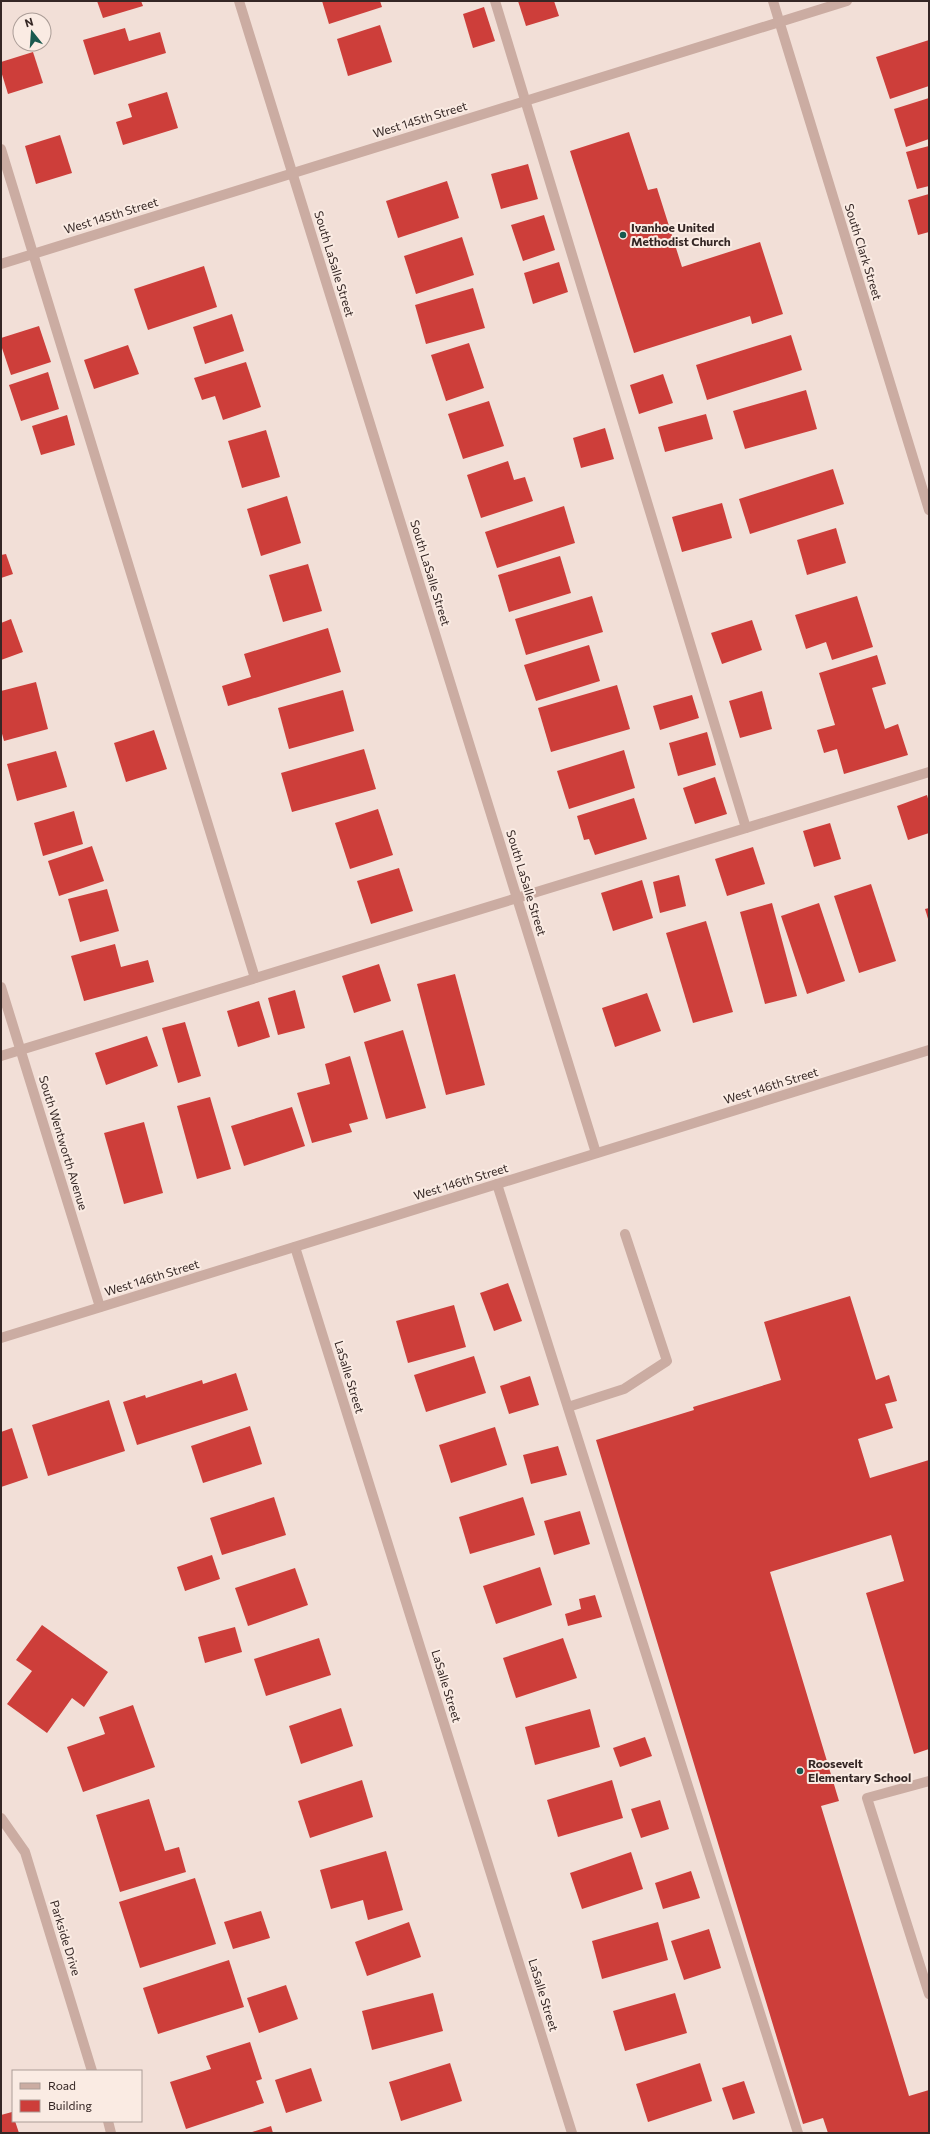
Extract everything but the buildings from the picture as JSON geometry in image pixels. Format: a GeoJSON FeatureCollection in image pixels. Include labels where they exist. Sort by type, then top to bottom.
{"type":"FeatureCollection","features":[{"type":"Feature","properties":{"kind":"street","name":"South LaSalle Street"},"geometry":{"type":"LineString","coordinates":[[239,1],[596,1154]]}},
{"type":"Feature","properties":{"kind":"street"},"geometry":{"type":"LineString","coordinates":[[495,1],[746,828]]}},
{"type":"Feature","properties":{"kind":"street","name":"South Clark Street"},"geometry":{"type":"LineString","coordinates":[[773,1],[929,510]]}},
{"type":"Feature","properties":{"kind":"street","name":"West 145th Street"},"geometry":{"type":"LineString","coordinates":[[1,264],[847,1]]}},
{"type":"Feature","properties":{"kind":"street"},"geometry":{"type":"LineString","coordinates":[[1,149],[255,978]]}},
{"type":"Feature","properties":{"kind":"street"},"geometry":{"type":"LineString","coordinates":[[1,1056],[929,772]]}},
{"type":"Feature","properties":{"kind":"street","name":"South Wentworth Avenue"},"geometry":{"type":"LineString","coordinates":[[1,987],[100,1307]]}},
{"type":"Feature","properties":{"kind":"street","name":"West 146th Street"},"geometry":{"type":"LineString","coordinates":[[1,1338],[929,1050]]}},
{"type":"Feature","properties":{"kind":"street"},"geometry":{"type":"LineString","coordinates":[[497,1184],[798,2133]]}},
{"type":"Feature","properties":{"kind":"street"},"geometry":{"type":"LineString","coordinates":[[568,1407],[624,1389],[667,1361],[625,1234]]}},
{"type":"Feature","properties":{"kind":"street","name":"LaSalle Street"},"geometry":{"type":"LineString","coordinates":[[295,1247],[572,2133]]}},
{"type":"Feature","properties":{"kind":"street"},"geometry":{"type":"LineString","coordinates":[[929,1781],[867,1798],[929,1994]]}},
{"type":"Feature","properties":{"kind":"street","name":"Parkside Drive"},"geometry":{"type":"LineString","coordinates":[[1,1818],[25,1852],[92,2070]]}},
{"type":"Feature","properties":{"kind":"street"},"geometry":{"type":"LineString","coordinates":[[108,2122],[111,2133]]}},
{"type":"Feature","properties":{"kind":"place","name":"Ivanhoe United Methodist Church"},"geometry":{"type":"Point","coordinates":[623,235]}},
{"type":"Feature","properties":{"kind":"place","name":"Roosevelt Elementary School"},"geometry":{"type":"Point","coordinates":[800,1771]}}]}
